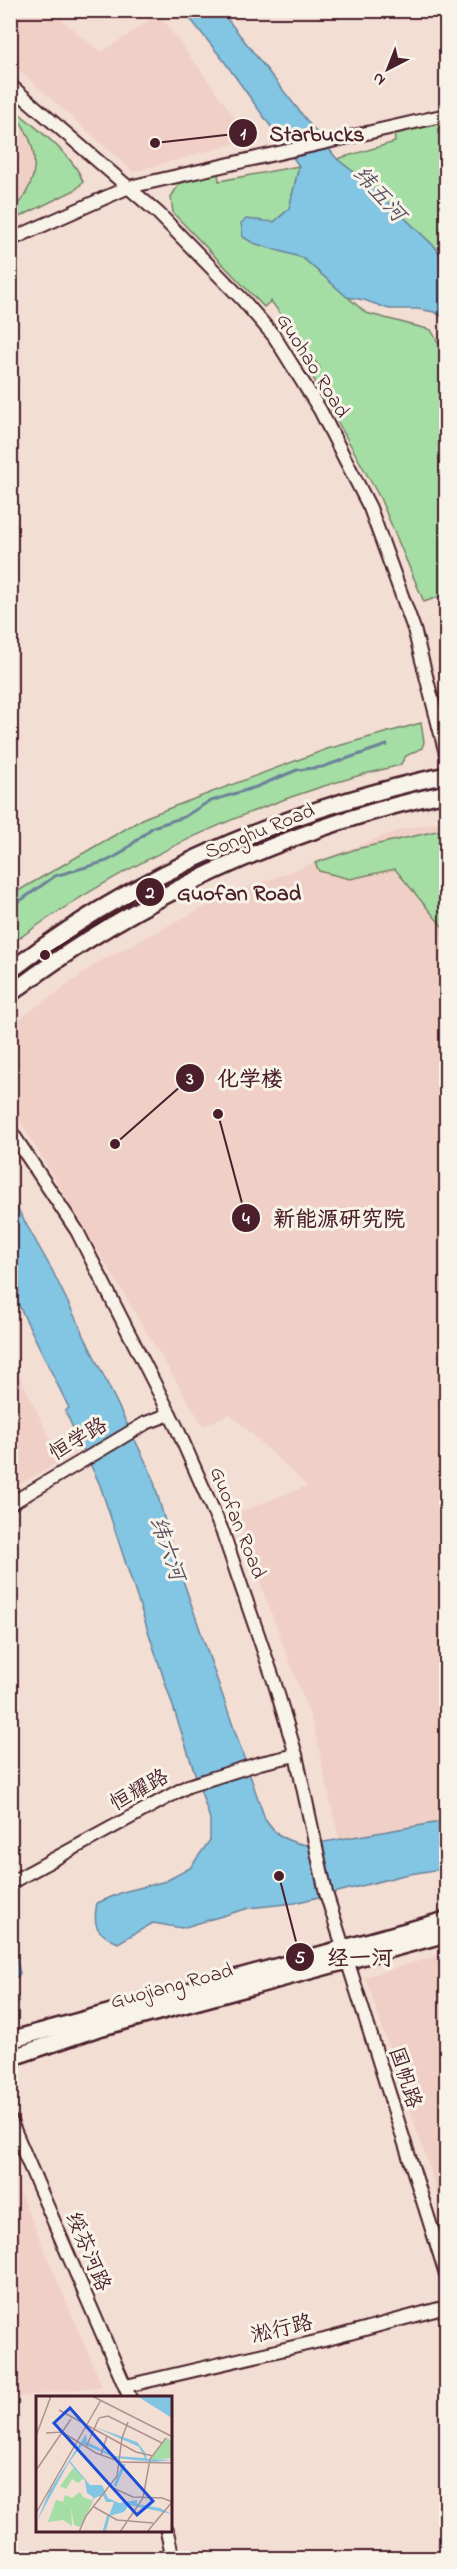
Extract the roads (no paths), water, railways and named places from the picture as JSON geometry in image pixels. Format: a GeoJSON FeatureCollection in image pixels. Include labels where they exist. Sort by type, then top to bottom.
{"type":"FeatureCollection","features":[{"type":"Feature","properties":{"kind":"main road","name":"Songhu Road"},"geometry":{"type":"LineString","coordinates":[[10,971],[75,923],[106,904],[193,860],[272,826],[329,805],[447,775]]}},
{"type":"Feature","properties":{"kind":"main road","name":"Songhu Road"},"geometry":{"type":"LineString","coordinates":[[10,994],[49,964],[88,939],[169,894],[211,874],[336,824],[447,793]]}},
{"type":"Feature","properties":{"kind":"main road"},"geometry":{"type":"LineString","coordinates":[[345,1956],[447,1920]]}},
{"type":"Feature","properties":{"kind":"main road"},"geometry":{"type":"LineString","coordinates":[[345,1956],[447,1934]]}},
{"type":"Feature","properties":{"kind":"main road","name":"Guojiang Road"},"geometry":{"type":"LineString","coordinates":[[10,2040],[345,1956]]}},
{"type":"Feature","properties":{"kind":"main road","name":"Guojiang Road"},"geometry":{"type":"LineString","coordinates":[[10,2058],[99,2028],[345,1956]]}},
{"type":"Feature","properties":{"kind":"street","name":"Guohao Road"},"geometry":{"type":"LineString","coordinates":[[10,85],[129,187],[248,306],[274,336],[320,410],[370,508],[414,629],[447,754]]}},
{"type":"Feature","properties":{"kind":"street"},"geometry":{"type":"LineString","coordinates":[[10,240],[129,187],[447,116]]}},
{"type":"Feature","properties":{"kind":"street","name":"Guofan Road"},"geometry":{"type":"LineString","coordinates":[[10,1130],[78,1232],[170,1414],[223,1533],[274,1681],[296,1755],[326,1893],[345,1956]]}},
{"type":"Feature","properties":{"kind":"street","name":"恒学路"},"geometry":{"type":"LineString","coordinates":[[10,1504],[136,1429],[170,1414]]}},
{"type":"Feature","properties":{"kind":"street","name":"恒耀路"},"geometry":{"type":"LineString","coordinates":[[10,1883],[188,1786],[247,1767],[296,1755]]}},
{"type":"Feature","properties":{"kind":"street","name":"国帆路"},"geometry":{"type":"LineString","coordinates":[[345,1956],[447,2274]]}},
{"type":"Feature","properties":{"kind":"street","name":"绥芬河路"},"geometry":{"type":"LineString","coordinates":[[10,2120],[128,2392]]}},
{"type":"Feature","properties":{"kind":"street","name":"淞行路"},"geometry":{"type":"LineString","coordinates":[[128,2392],[447,2307]]}},
{"type":"Feature","properties":{"kind":"street"},"geometry":{"type":"LineString","coordinates":[[167,2533],[173,2559]]}},
{"type":"Feature","properties":{"kind":"water","name":"纬五河"},"geometry":{"type":"Polygon","coordinates":[[[184,11],[221,11],[337,159],[369,184],[436,248],[446,264],[446,318],[434,312],[418,309],[389,309],[347,297],[303,258],[253,243],[243,237],[241,223],[246,219],[274,222],[289,209],[299,166],[224,61],[184,11]]]}},
{"type":"Feature","properties":{"kind":"water","name":"纬六河"},"geometry":{"type":"Polygon","coordinates":[[[11,1197],[52,1270],[152,1475],[175,1557],[265,1819],[273,1830],[283,1837],[307,1845],[446,1821],[446,1868],[404,1875],[295,1903],[249,1908],[182,1928],[153,1923],[118,1943],[105,1936],[98,1928],[95,1918],[97,1903],[123,1892],[166,1881],[190,1868],[210,1840],[210,1819],[100,1485],[65,1411],[69,1408],[11,1289],[11,1197]]]}},
{"type":"Feature","properties":{"kind":"water"},"geometry":{"type":"Polygon","coordinates":[[[13,1948],[20,1973],[18,1977],[11,1977],[11,1949],[13,1948]]]}},
{"type":"Feature","properties":{"kind":"waterway"},"geometry":{"type":"LineString","coordinates":[[10,908],[55,876],[107,861],[120,854],[153,827],[184,817],[208,802],[256,787],[297,770],[322,767],[387,745]]}},
{"type":"Feature","properties":{"kind":"place","name":"Starbucks"},"geometry":{"type":"Point","coordinates":[155,143]}},
{"type":"Feature","properties":{"kind":"place","name":"Guofan Road"},"geometry":{"type":"Point","coordinates":[45,955]}},
{"type":"Feature","properties":{"kind":"place","name":"新能源研究院"},"geometry":{"type":"Point","coordinates":[218,1114]}},
{"type":"Feature","properties":{"kind":"place","name":"化学楼"},"geometry":{"type":"Point","coordinates":[115,1144]}},
{"type":"Feature","properties":{"kind":"place","name":"经一河"},"geometry":{"type":"Point","coordinates":[279,1876]}}]}
